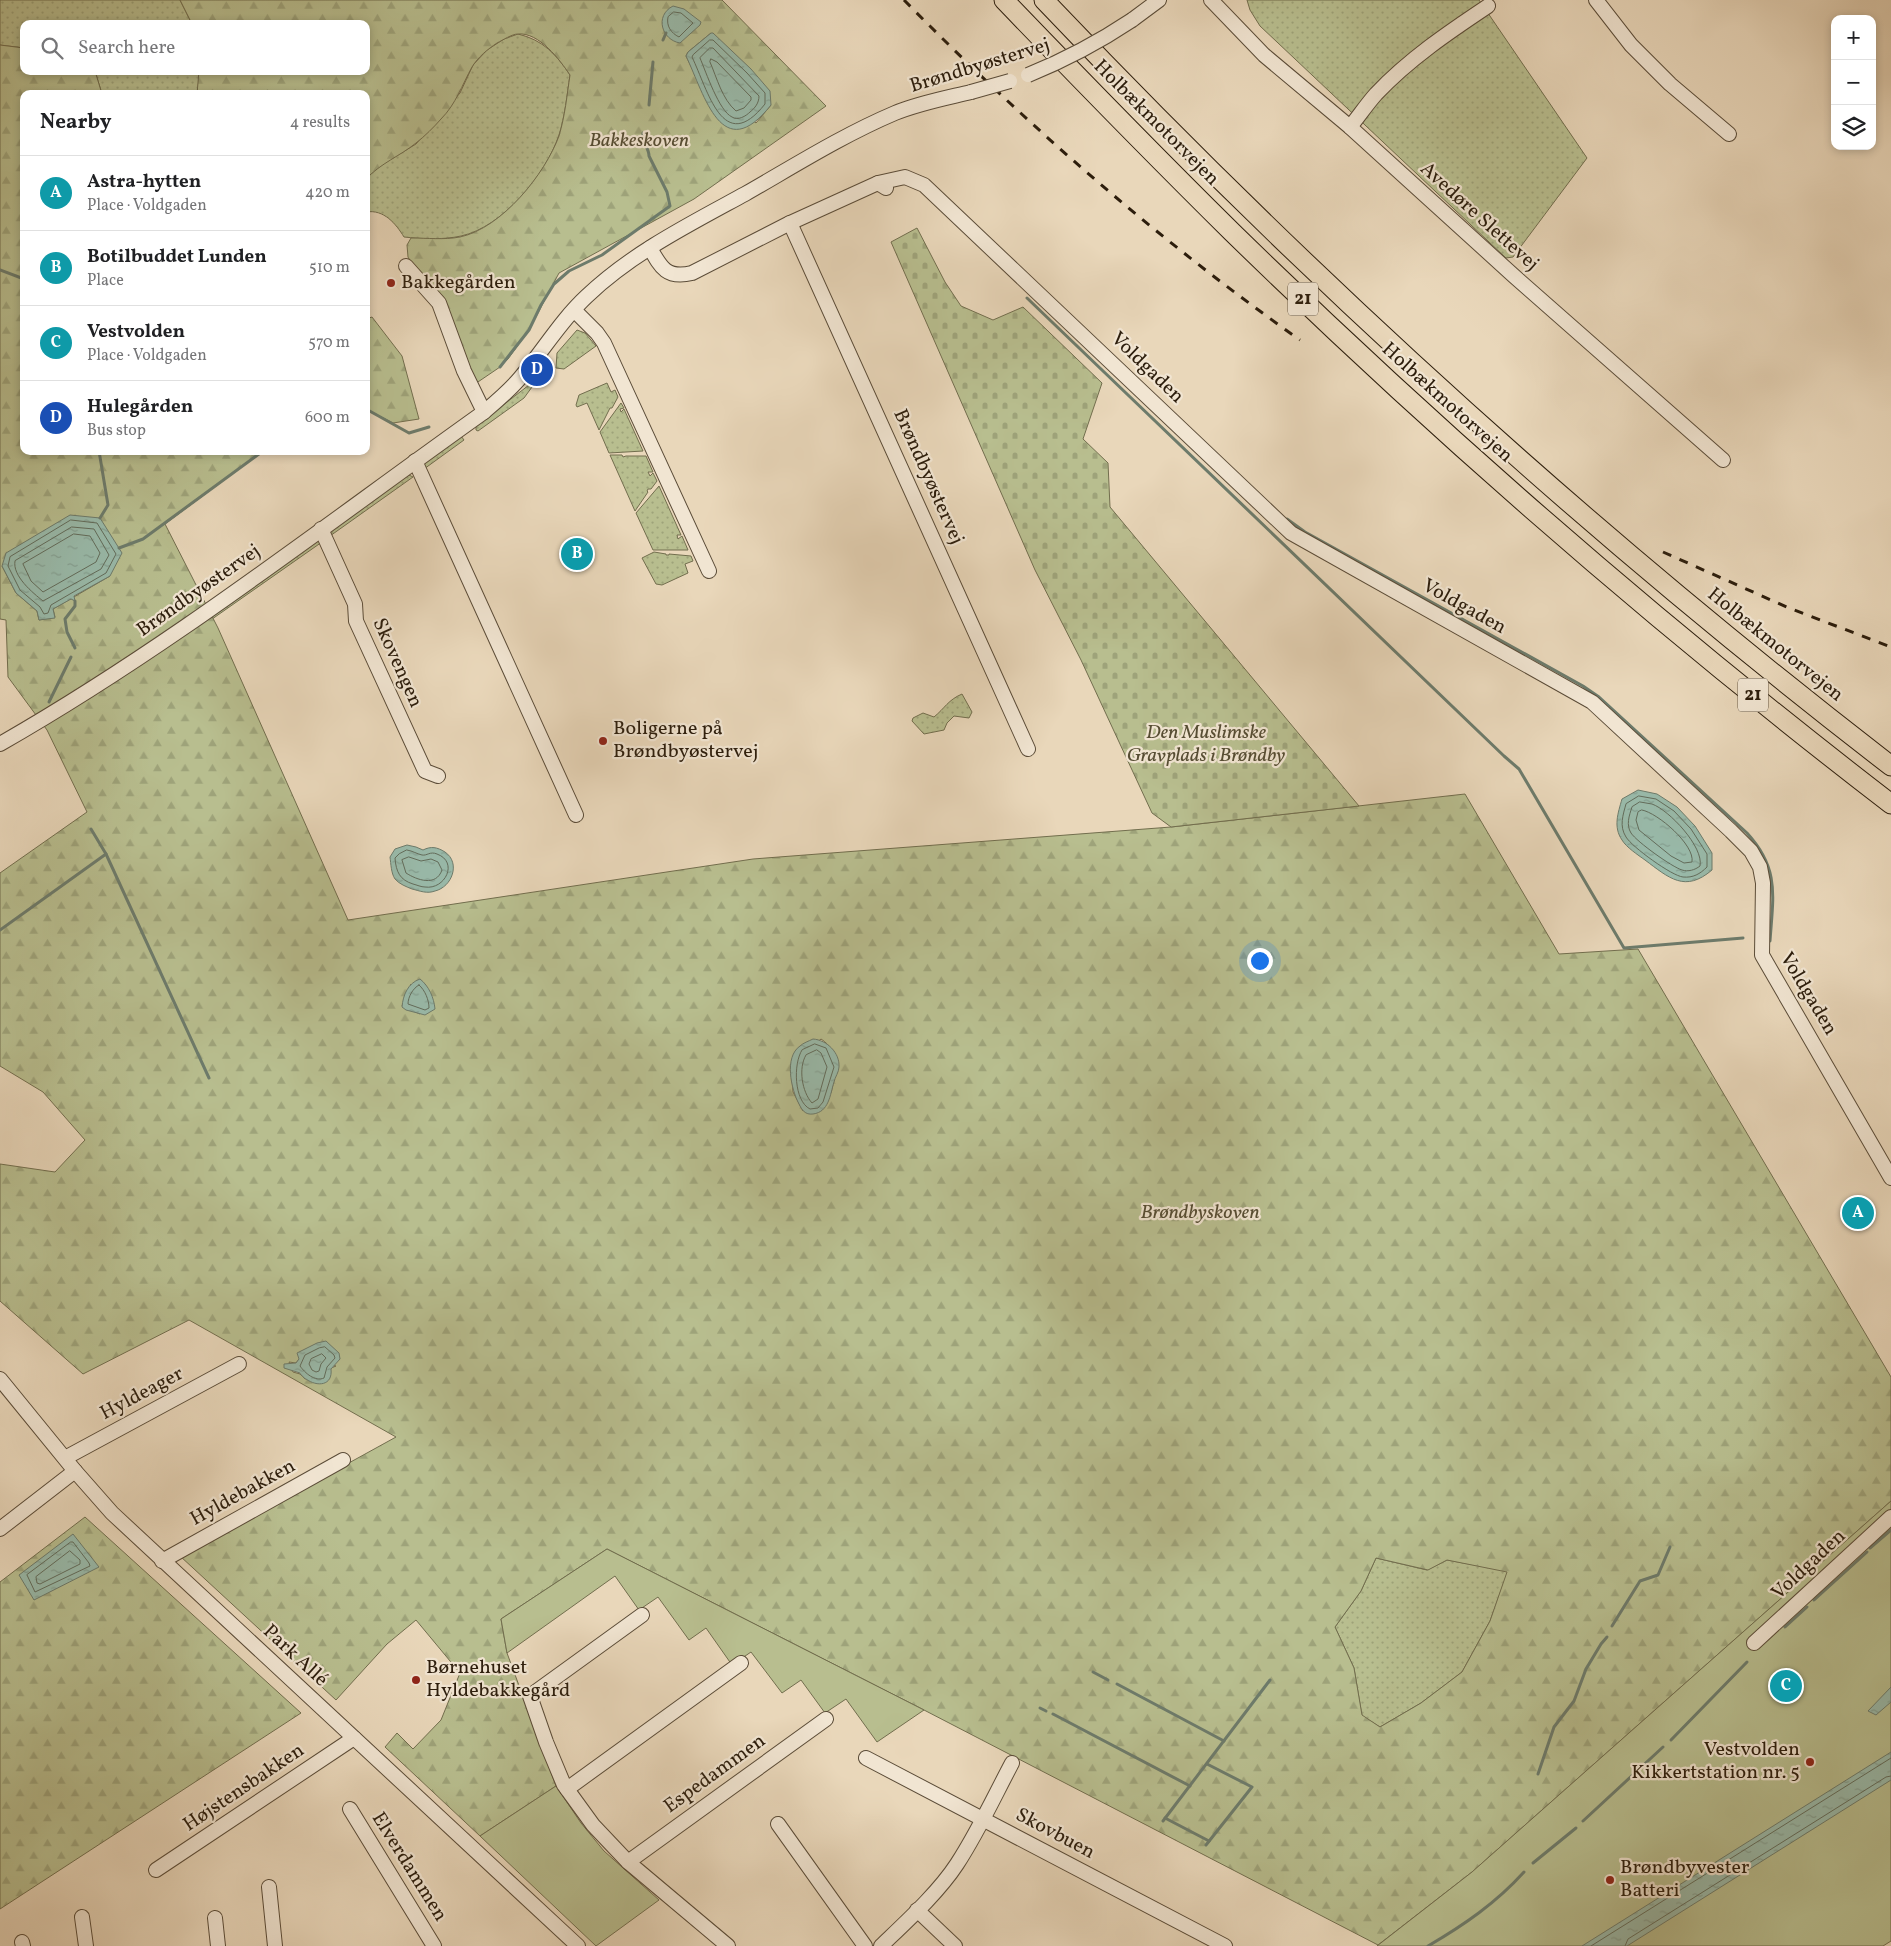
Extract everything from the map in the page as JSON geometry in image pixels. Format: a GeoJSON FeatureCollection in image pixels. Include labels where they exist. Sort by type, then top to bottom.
{"type":"FeatureCollection","features":[{"type":"Feature","properties":{"kind":"highway","name":"Holbækmotorvejen"},"geometry":{"type":"LineString","coordinates":[[1004,0],[1232,232],[1355,349],[1501,483],[1786,723],[1891,804]]}},
{"type":"Feature","properties":{"kind":"highway","name":"Holbækmotorvejen"},"geometry":{"type":"LineString","coordinates":[[1044,0],[1114,74],[1247,206],[1432,380],[1637,561],[1805,700],[1891,766]]}},
{"type":"Feature","properties":{"kind":"street","name":"Brøndbyøstervej"},"geometry":{"type":"LineString","coordinates":[[0,744],[86,692],[166,639],[484,412],[520,378],[574,310],[623,265],[727,203],[871,124],[896,112],[1028,76],[1100,41],[1159,0]]}},
{"type":"Feature","properties":{"kind":"street","name":"Avedøre Slettevej"},"geometry":{"type":"LineString","coordinates":[[1211,0],[1264,56],[1350,127],[1514,276],[1723,460]]}},
{"type":"Feature","properties":{"kind":"street"},"geometry":{"type":"LineString","coordinates":[[1596,0],[1631,45],[1670,84],[1729,134]]}},
{"type":"Feature","properties":{"kind":"street"},"geometry":{"type":"LineString","coordinates":[[1350,127],[1376,94],[1408,64],[1488,6]]}},
{"type":"Feature","properties":{"kind":"street","name":"Voldgaden"},"geometry":{"type":"LineString","coordinates":[[790,223],[905,177],[924,185],[1291,533],[1592,702],[1750,851],[1760,867],[1763,883],[1762,955],[1891,1178]]}},
{"type":"Feature","properties":{"kind":"street","name":"Brøndbyøstervej"},"geometry":{"type":"LineString","coordinates":[[790,223],[1028,749]]}},
{"type":"Feature","properties":{"kind":"street"},"geometry":{"type":"LineString","coordinates":[[650,248],[665,271],[683,275],[700,269],[790,223]]}},
{"type":"Feature","properties":{"kind":"street"},"geometry":{"type":"LineString","coordinates":[[406,266],[438,303],[464,371],[484,412]]}},
{"type":"Feature","properties":{"kind":"street"},"geometry":{"type":"LineString","coordinates":[[574,310],[597,333],[604,343],[709,571]]}},
{"type":"Feature","properties":{"kind":"street"},"geometry":{"type":"LineString","coordinates":[[415,461],[576,815]]}},
{"type":"Feature","properties":{"kind":"street","name":"Skovengen"},"geometry":{"type":"LineString","coordinates":[[321,529],[355,604],[356,621],[425,772],[438,776]]}},
{"type":"Feature","properties":{"kind":"street","name":"Hyldeager"},"geometry":{"type":"LineString","coordinates":[[65,1458],[239,1364]]}},
{"type":"Feature","properties":{"kind":"street","name":"Park Allé"},"geometry":{"type":"LineString","coordinates":[[0,1379],[112,1513],[578,1946]]}},
{"type":"Feature","properties":{"kind":"street","name":"Hyldebakken"},"geometry":{"type":"LineString","coordinates":[[162,1560],[343,1460]]}},
{"type":"Feature","properties":{"kind":"street"},"geometry":{"type":"LineString","coordinates":[[0,1529],[75,1471]]}},
{"type":"Feature","properties":{"kind":"street","name":"Voldgaden"},"geometry":{"type":"LineString","coordinates":[[1754,1644],[1891,1517]]}},
{"type":"Feature","properties":{"kind":"street"},"geometry":{"type":"LineString","coordinates":[[642,1616],[530,1696],[546,1742],[567,1789],[593,1826],[628,1862],[728,1946]]}},
{"type":"Feature","properties":{"kind":"street"},"geometry":{"type":"LineString","coordinates":[[567,1789],[741,1663]]}},
{"type":"Feature","properties":{"kind":"street","name":"Espedammen"},"geometry":{"type":"LineString","coordinates":[[628,1862],[826,1719]]}},
{"type":"Feature","properties":{"kind":"street","name":"Højstensbakken"},"geometry":{"type":"LineString","coordinates":[[156,1870],[354,1738]]}},
{"type":"Feature","properties":{"kind":"street","name":"Skovbuen"},"geometry":{"type":"LineString","coordinates":[[866,1758],[1225,1946]]}},
{"type":"Feature","properties":{"kind":"street"},"geometry":{"type":"LineString","coordinates":[[881,1946],[917,1910],[956,1866],[1012,1763]]}},
{"type":"Feature","properties":{"kind":"street","name":"Elverdammen"},"geometry":{"type":"LineString","coordinates":[[350,1809],[434,1946]]}},
{"type":"Feature","properties":{"kind":"street"},"geometry":{"type":"LineString","coordinates":[[778,1824],[865,1946]]}},
{"type":"Feature","properties":{"kind":"street"},"geometry":{"type":"LineString","coordinates":[[269,1886],[275,1946]]}},
{"type":"Feature","properties":{"kind":"street"},"geometry":{"type":"LineString","coordinates":[[917,1910],[955,1946]]}},
{"type":"Feature","properties":{"kind":"street"},"geometry":{"type":"LineString","coordinates":[[82,1918],[86,1946]]}},
{"type":"Feature","properties":{"kind":"street"},"geometry":{"type":"LineString","coordinates":[[215,1918],[218,1946]]}},
{"type":"Feature","properties":{"kind":"green space"},"geometry":{"type":"Polygon","coordinates":[[[0,0],[180,0],[190,20],[20,20],[20,48],[0,45],[0,0]]]}},
{"type":"Feature","properties":{"kind":"green space","name":"Bakkeskoven"},"geometry":{"type":"Polygon","coordinates":[[[180,0],[722,0],[826,106],[694,199],[559,273],[529,330],[508,359],[500,367],[472,386],[408,257],[407,245],[411,238],[454,238],[476,232],[506,211],[533,182],[544,167],[559,136],[570,75],[561,62],[534,37],[518,34],[497,43],[474,63],[451,107],[435,125],[416,143],[370,175],[370,90],[197,90],[199,75],[370,75],[370,20],[190,20],[180,0]],[[711,33],[688,52],[686,56],[694,72],[756,123],[771,105],[711,33]]]}},
{"type":"Feature","properties":{"kind":"green space"},"geometry":{"type":"Polygon","coordinates":[[[1247,0],[1479,0],[1587,158],[1513,257],[1506,258],[1260,26],[1250,10],[1247,0]]]}},
{"type":"Feature","properties":{"kind":"green space"},"geometry":{"type":"Polygon","coordinates":[[[518,34],[535,40],[548,49],[570,75],[564,113],[553,150],[544,166],[521,197],[492,222],[477,231],[447,238],[425,239],[404,237],[389,218],[370,212],[370,175],[375,169],[416,144],[460,93],[473,65],[487,50],[504,39],[518,34]]]}},
{"type":"Feature","properties":{"kind":"green space","name":"Brøndbyskoven"},"geometry":{"type":"Polygon","coordinates":[[[0,45],[20,48],[20,75],[96,75],[101,90],[20,90],[20,455],[258,455],[165,524],[218,628],[348,920],[753,859],[1171,827],[1465,794],[1559,954],[1638,949],[1891,1377],[1891,1501],[1472,1872],[1378,1945],[924,1710],[607,1549],[501,1619],[507,1653],[556,1786],[480,1836],[385,1747],[397,1733],[413,1749],[441,1720],[460,1673],[416,1620],[387,1644],[336,1700],[180,1556],[396,1437],[189,1320],[83,1374],[0,1301],[0,1164],[55,1172],[85,1140],[43,1092],[0,1066],[0,873],[87,812],[47,730],[8,677],[6,620],[0,619],[0,45]],[[2,566],[16,593],[37,611],[39,620],[55,617],[53,609],[110,576],[2,566]],[[411,984],[402,1006],[420,1014],[411,984]],[[821,1039],[791,1064],[793,1092],[803,1111],[831,1093],[835,1070],[834,1056],[827,1044],[821,1039]],[[299,1359],[296,1363],[289,1362],[293,1372],[300,1374],[305,1379],[336,1366],[299,1359]],[[1376,1558],[1361,1591],[1335,1627],[1354,1668],[1362,1715],[1380,1727],[1421,1703],[1462,1672],[1490,1621],[1507,1572],[1447,1560],[1428,1570],[1376,1558]]]}},
{"type":"Feature","properties":{"kind":"green space"},"geometry":{"type":"Polygon","coordinates":[[[96,75],[200,75],[198,90],[101,90],[96,75]]]}},
{"type":"Feature","properties":{"kind":"green space","name":"Den Muslimske Gravplads i Brøndby"},"geometry":{"type":"Polygon","coordinates":[[[917,228],[945,282],[961,306],[993,320],[1023,307],[1102,383],[1083,439],[1108,463],[1110,507],[1359,806],[1171,827],[1152,813],[1081,660],[1035,570],[891,242],[917,228]]]}},
{"type":"Feature","properties":{"kind":"green space"},"geometry":{"type":"Polygon","coordinates":[[[372,317],[402,356],[419,419],[393,423],[370,411],[370,318],[372,317]]]}},
{"type":"Feature","properties":{"kind":"green space"},"geometry":{"type":"Polygon","coordinates":[[[577,330],[585,333],[596,346],[564,369],[556,368],[557,353],[577,330]]]}},
{"type":"Feature","properties":{"kind":"green space"},"geometry":{"type":"Polygon","coordinates":[[[607,383],[611,392],[615,390],[618,397],[599,430],[587,403],[577,407],[576,405],[579,395],[607,383]]]}},
{"type":"Feature","properties":{"kind":"green space"},"geometry":{"type":"Polygon","coordinates":[[[529,385],[532,387],[524,398],[478,431],[476,430],[476,426],[529,385]]]}},
{"type":"Feature","properties":{"kind":"green space"},"geometry":{"type":"Polygon","coordinates":[[[621,403],[624,408],[620,409],[621,412],[624,409],[643,451],[609,453],[600,432],[621,403]]]}},
{"type":"Feature","properties":{"kind":"green space"},"geometry":{"type":"Polygon","coordinates":[[[461,436],[464,440],[424,469],[424,462],[461,436]]]}},
{"type":"Feature","properties":{"kind":"green space"},"geometry":{"type":"Polygon","coordinates":[[[610,455],[622,455],[623,457],[646,456],[653,472],[648,472],[650,476],[653,473],[657,481],[651,489],[648,489],[648,492],[635,511],[610,455]]]}},
{"type":"Feature","properties":{"kind":"green space"},"geometry":{"type":"Polygon","coordinates":[[[407,474],[413,477],[330,536],[331,528],[407,474]]]}},
{"type":"Feature","properties":{"kind":"green space"},"geometry":{"type":"Polygon","coordinates":[[[659,486],[681,535],[677,535],[678,539],[682,536],[688,550],[653,550],[636,513],[659,486]]]}},
{"type":"Feature","properties":{"kind":"green space"},"geometry":{"type":"Polygon","coordinates":[[[315,539],[322,542],[138,671],[315,539]]]}},
{"type":"Feature","properties":{"kind":"green space"},"geometry":{"type":"Polygon","coordinates":[[[654,552],[666,555],[691,556],[693,561],[685,564],[688,573],[662,585],[656,584],[642,558],[654,552]]]}},
{"type":"Feature","properties":{"kind":"green space"},"geometry":{"type":"Polygon","coordinates":[[[962,694],[972,712],[969,718],[954,716],[947,723],[944,730],[924,734],[912,721],[913,718],[923,713],[934,717],[957,696],[962,694]]]}},
{"type":"Feature","properties":{"kind":"green space"},"geometry":{"type":"Polygon","coordinates":[[[1891,1501],[1891,1941],[1883,1946],[1377,1946],[1472,1872],[1891,1501]]]}},
{"type":"Feature","properties":{"kind":"green space"},"geometry":{"type":"Polygon","coordinates":[[[85,1517],[301,1713],[0,1909],[0,1582],[85,1517]]]}},
{"type":"Feature","properties":{"kind":"green space"},"geometry":{"type":"Polygon","coordinates":[[[607,1549],[924,1710],[877,1742],[846,1699],[825,1713],[801,1680],[782,1693],[751,1652],[732,1665],[706,1628],[689,1640],[658,1597],[639,1610],[615,1576],[507,1653],[501,1619],[607,1549]]]}},
{"type":"Feature","properties":{"kind":"green space"},"geometry":{"type":"Polygon","coordinates":[[[1376,1558],[1427,1570],[1447,1560],[1508,1571],[1490,1621],[1462,1672],[1421,1703],[1380,1727],[1362,1716],[1354,1668],[1335,1627],[1361,1591],[1376,1558]]]}},
{"type":"Feature","properties":{"kind":"green space"},"geometry":{"type":"Polygon","coordinates":[[[556,1786],[581,1823],[604,1851],[659,1900],[596,1946],[480,1836],[556,1786]]]}},
{"type":"Feature","properties":{"kind":"water"},"geometry":{"type":"Polygon","coordinates":[[[673,6],[684,9],[701,22],[680,43],[669,37],[663,27],[662,21],[664,16],[667,10],[673,6]]]}},
{"type":"Feature","properties":{"kind":"water"},"geometry":{"type":"Polygon","coordinates":[[[711,33],[751,69],[770,91],[771,105],[754,122],[740,129],[728,127],[717,119],[700,89],[686,56],[688,52],[711,33]]]}},
{"type":"Feature","properties":{"kind":"water"},"geometry":{"type":"Polygon","coordinates":[[[70,515],[100,518],[122,553],[110,576],[74,596],[75,601],[71,599],[53,609],[55,618],[39,620],[37,611],[16,593],[2,566],[6,553],[70,515]]]}},
{"type":"Feature","properties":{"kind":"water"},"geometry":{"type":"Polygon","coordinates":[[[1638,790],[1657,794],[1677,807],[1695,826],[1712,853],[1712,870],[1694,881],[1685,882],[1677,880],[1662,872],[1626,845],[1619,835],[1618,815],[1622,799],[1638,790]]]}},
{"type":"Feature","properties":{"kind":"water"},"geometry":{"type":"Polygon","coordinates":[[[407,845],[423,850],[437,848],[450,857],[453,862],[453,868],[450,880],[446,885],[441,889],[426,892],[412,889],[395,879],[390,857],[395,849],[407,845]]]}},
{"type":"Feature","properties":{"kind":"water"},"geometry":{"type":"Polygon","coordinates":[[[420,979],[432,997],[435,1009],[425,1015],[406,1010],[402,1007],[407,990],[412,983],[420,979]]]}},
{"type":"Feature","properties":{"kind":"water"},"geometry":{"type":"Polygon","coordinates":[[[813,1039],[823,1042],[832,1048],[839,1062],[839,1067],[826,1106],[818,1113],[810,1114],[803,1110],[796,1098],[790,1074],[795,1051],[813,1039]]]}},
{"type":"Feature","properties":{"kind":"water"},"geometry":{"type":"Polygon","coordinates":[[[326,1341],[339,1353],[340,1359],[331,1369],[331,1375],[327,1382],[319,1384],[310,1382],[300,1373],[284,1368],[284,1364],[296,1363],[299,1359],[297,1353],[317,1343],[326,1341]]]}},
{"type":"Feature","properties":{"kind":"water"},"geometry":{"type":"Polygon","coordinates":[[[73,1534],[99,1567],[34,1600],[19,1575],[73,1534]]]}},
{"type":"Feature","properties":{"kind":"water"},"geometry":{"type":"Polygon","coordinates":[[[1891,1687],[1891,1702],[1876,1715],[1868,1711],[1891,1687]]]}},
{"type":"Feature","properties":{"kind":"water"},"geometry":{"type":"Polygon","coordinates":[[[1891,1752],[1891,1780],[1627,1946],[1582,1946],[1891,1752]]]}},
{"type":"Feature","properties":{"kind":"waterway"},"geometry":{"type":"LineString","coordinates":[[663,40],[666,33]]}},
{"type":"Feature","properties":{"kind":"waterway"},"geometry":{"type":"LineString","coordinates":[[649,105],[653,62]]}},
{"type":"Feature","properties":{"kind":"waterway"},"geometry":{"type":"LineString","coordinates":[[500,367],[529,330],[554,284],[569,271],[602,255],[670,206],[667,192],[649,156],[643,139],[643,133]]}},
{"type":"Feature","properties":{"kind":"waterway"},"geometry":{"type":"LineString","coordinates":[[0,270],[20,278]]}},
{"type":"Feature","properties":{"kind":"waterway"},"geometry":{"type":"LineString","coordinates":[[1027,298],[1519,769],[1624,948],[1743,938]]}},
{"type":"Feature","properties":{"kind":"waterway"},"geometry":{"type":"LineString","coordinates":[[370,411],[409,433],[429,427]]}},
{"type":"Feature","properties":{"kind":"waterway"},"geometry":{"type":"LineString","coordinates":[[100,455],[108,505],[100,518]]}},
{"type":"Feature","properties":{"kind":"waterway"},"geometry":{"type":"LineString","coordinates":[[119,548],[143,539],[258,455]]}},
{"type":"Feature","properties":{"kind":"waterway"},"geometry":{"type":"LineString","coordinates":[[1287,519],[1305,532],[1583,686],[1599,697],[1747,833],[1758,846],[1770,871],[1772,884],[1770,941]]}},
{"type":"Feature","properties":{"kind":"waterway"},"geometry":{"type":"LineString","coordinates":[[75,601],[75,606],[65,619],[67,632],[75,648]]}},
{"type":"Feature","properties":{"kind":"waterway"},"geometry":{"type":"LineString","coordinates":[[49,702],[71,657]]}},
{"type":"Feature","properties":{"kind":"waterway"},"geometry":{"type":"LineString","coordinates":[[91,829],[106,854],[209,1078]]}},
{"type":"Feature","properties":{"kind":"waterway"},"geometry":{"type":"LineString","coordinates":[[0,930],[106,854]]}},
{"type":"Feature","properties":{"kind":"waterway"},"geometry":{"type":"LineString","coordinates":[[1870,1548],[1891,1530]]}},
{"type":"Feature","properties":{"kind":"waterway"},"geometry":{"type":"LineString","coordinates":[[1612,1626],[1640,1581],[1658,1575],[1670,1547]]}},
{"type":"Feature","properties":{"kind":"waterway"},"geometry":{"type":"LineString","coordinates":[[1814,1600],[1867,1552]]}},
{"type":"Feature","properties":{"kind":"waterway"},"geometry":{"type":"LineString","coordinates":[[1785,1627],[1807,1607]]}},
{"type":"Feature","properties":{"kind":"waterway"},"geometry":{"type":"LineString","coordinates":[[1538,1774],[1554,1727],[1574,1701],[1586,1669],[1607,1637]]}},
{"type":"Feature","properties":{"kind":"waterway"},"geometry":{"type":"LineString","coordinates":[[1671,1740],[1747,1662]]}},
{"type":"Feature","properties":{"kind":"waterway"},"geometry":{"type":"LineString","coordinates":[[1093,1672],[1108,1680]]}},
{"type":"Feature","properties":{"kind":"waterway"},"geometry":{"type":"LineString","coordinates":[[1163,1821],[1270,1680]]}},
{"type":"Feature","properties":{"kind":"waterway"},"geometry":{"type":"LineString","coordinates":[[1117,1684],[1224,1741]]}},
{"type":"Feature","properties":{"kind":"waterway"},"geometry":{"type":"LineString","coordinates":[[1040,1708],[1046,1711]]}},
{"type":"Feature","properties":{"kind":"waterway"},"geometry":{"type":"LineString","coordinates":[[1053,1714],[1190,1786]]}},
{"type":"Feature","properties":{"kind":"waterway"},"geometry":{"type":"LineString","coordinates":[[1583,1821],[1663,1747]]}},
{"type":"Feature","properties":{"kind":"waterway"},"geometry":{"type":"LineString","coordinates":[[1206,1845],[1252,1787],[1207,1764]]}},
{"type":"Feature","properties":{"kind":"waterway"},"geometry":{"type":"LineString","coordinates":[[1165,1818],[1209,1841]]}},
{"type":"Feature","properties":{"kind":"waterway"},"geometry":{"type":"LineString","coordinates":[[1533,1863],[1576,1828]]}},
{"type":"Feature","properties":{"kind":"waterway"},"geometry":{"type":"LineString","coordinates":[[1428,1946],[1479,1913],[1524,1872]]}},
{"type":"Feature","properties":{"kind":"railway"},"geometry":{"type":"LineString","coordinates":[[904,0],[998,92],[1094,179],[1195,262],[1300,340]]}},
{"type":"Feature","properties":{"kind":"railway"},"geometry":{"type":"LineString","coordinates":[[1663,552],[1789,608],[1891,647]]}},
{"type":"Feature","properties":{"kind":"place","name":"Bakkegården"},"geometry":{"type":"Point","coordinates":[391,283]}},
{"type":"Feature","properties":{"kind":"place","name":"Hulegården"},"geometry":{"type":"Point","coordinates":[537,370]}},
{"type":"Feature","properties":{"kind":"place","name":"Botilbuddet Lunden"},"geometry":{"type":"Point","coordinates":[577,554]}},
{"type":"Feature","properties":{"kind":"place","name":"Boligerne på Brøndbyøstervej"},"geometry":{"type":"Point","coordinates":[603,741]}},
{"type":"Feature","properties":{"kind":"place","name":"Astra-hytten"},"geometry":{"type":"Point","coordinates":[1858,1213]}},
{"type":"Feature","properties":{"kind":"place","name":"Børnehuset Hyldebakkegård"},"geometry":{"type":"Point","coordinates":[416,1680]}},
{"type":"Feature","properties":{"kind":"place","name":"Vestvolden"},"geometry":{"type":"Point","coordinates":[1786,1686]}},
{"type":"Feature","properties":{"kind":"place","name":"Vestvolden Kikkertstation nr. 5"},"geometry":{"type":"Point","coordinates":[1810,1762]}},
{"type":"Feature","properties":{"kind":"place","name":"Brøndbyvester Batteri"},"geometry":{"type":"Point","coordinates":[1610,1880]}}]}
